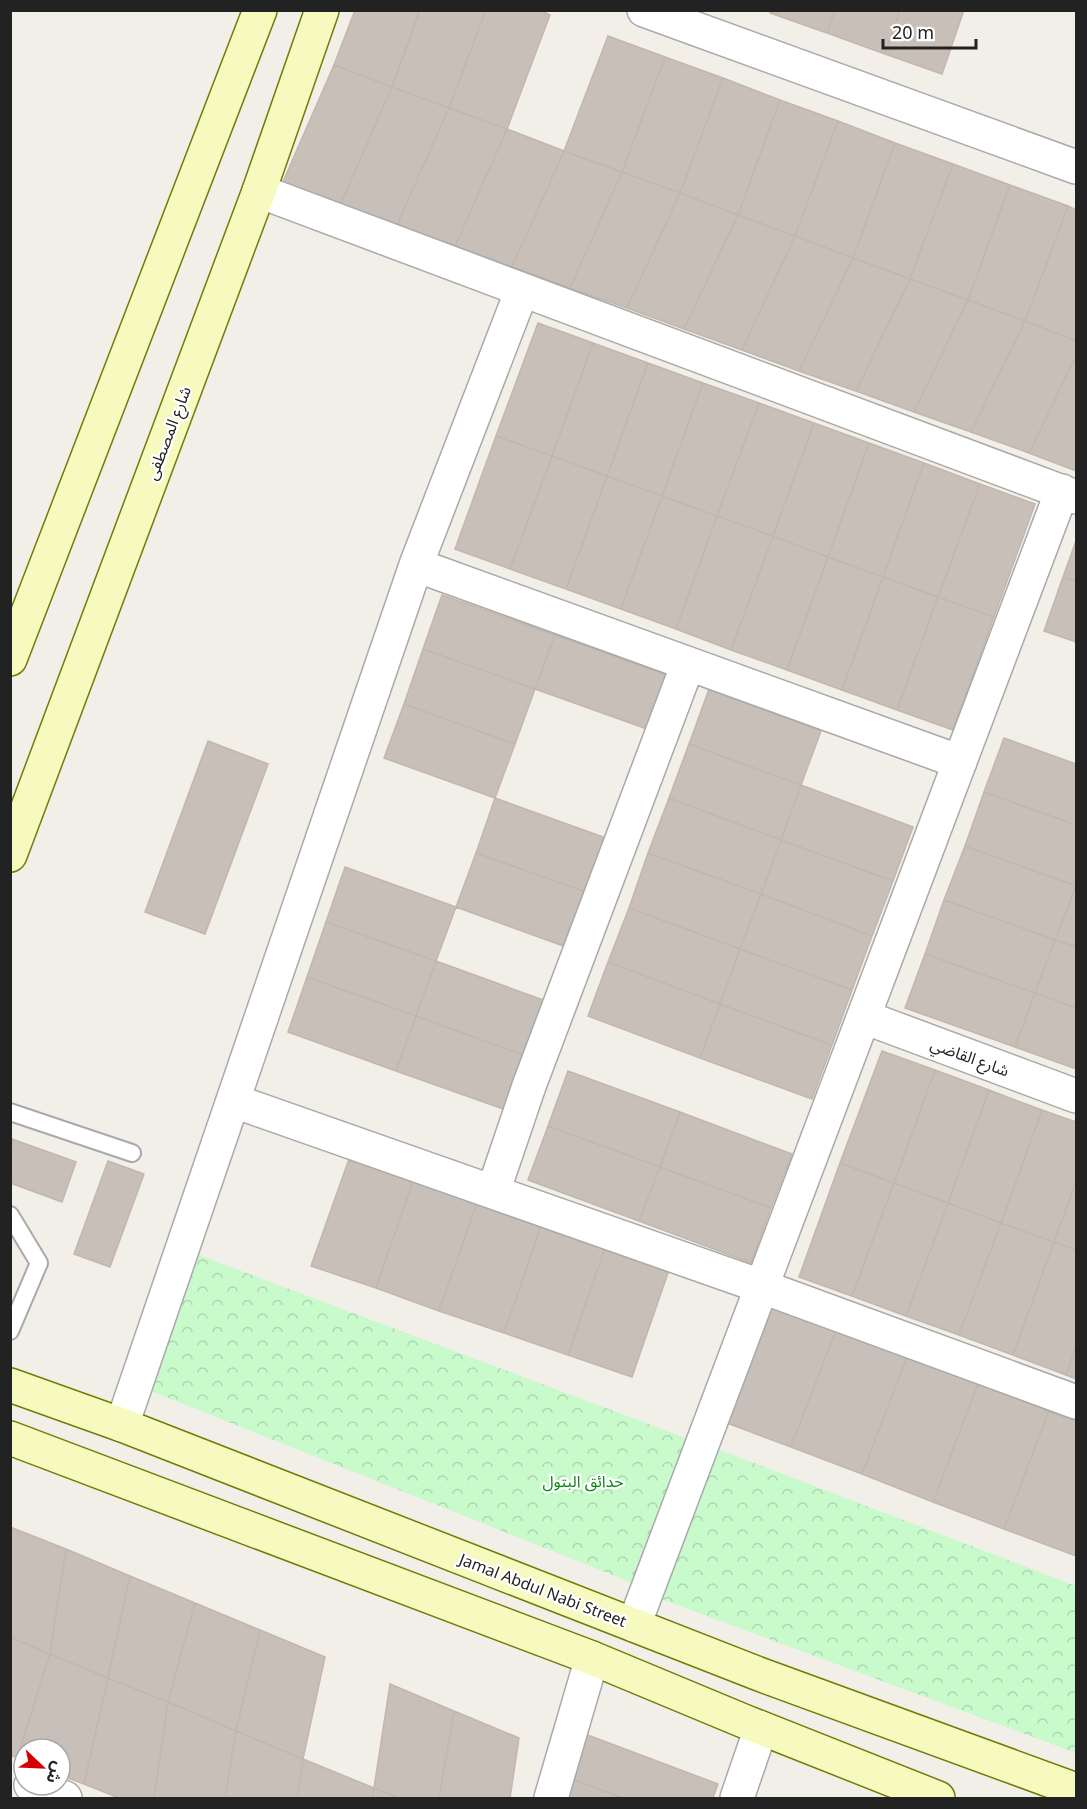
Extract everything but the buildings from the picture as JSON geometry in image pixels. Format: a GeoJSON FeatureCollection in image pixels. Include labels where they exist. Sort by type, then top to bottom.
{"type":"FeatureCollection","features":[{"type":"Feature","properties":{"kind":"street"},"geometry":{"type":"LineString","coordinates":[[10,658],[260,10]]}},
{"type":"Feature","properties":{"kind":"street","name":"شارع المصطفى"},"geometry":{"type":"LineString","coordinates":[[10,855],[259,191],[322,10]]}},
{"type":"Feature","properties":{"kind":"street"},"geometry":{"type":"LineString","coordinates":[[644,10],[1077,167]]}},
{"type":"Feature","properties":{"kind":"street"},"geometry":{"type":"LineString","coordinates":[[259,191],[1069,494],[960,762],[634,1625]]}},
{"type":"Feature","properties":{"kind":"street"},"geometry":{"type":"LineString","coordinates":[[122,1425],[416,565],[522,290]]}},
{"type":"Feature","properties":{"kind":"street"},"geometry":{"type":"LineString","coordinates":[[416,565],[960,762]]}},
{"type":"Feature","properties":{"kind":"street"},"geometry":{"type":"LineString","coordinates":[[493,1192],[529,1086],[688,664]]}},
{"type":"Feature","properties":{"kind":"street","name":"شارع القاضي"},"geometry":{"type":"LineString","coordinates":[[864,1017],[1077,1096]]}},
{"type":"Feature","properties":{"kind":"street"},"geometry":{"type":"LineString","coordinates":[[234,1101],[763,1287],[1077,1402]]}},
{"type":"Feature","properties":{"kind":"street","name":"Jamal Abdul Nabi Street"},"geometry":{"type":"LineString","coordinates":[[10,1385],[122,1425],[759,1674],[1077,1790]]}},
{"type":"Feature","properties":{"kind":"street"},"geometry":{"type":"LineString","coordinates":[[10,1438],[592,1658],[938,1798]]}},
{"type":"Feature","properties":{"kind":"street"},"geometry":{"type":"LineString","coordinates":[[551,1798],[592,1658]]}},
{"type":"Feature","properties":{"kind":"street"},"geometry":{"type":"LineString","coordinates":[[737,1798],[761,1728]]}},
{"type":"Feature","properties":{"kind":"lane"},"geometry":{"type":"LineString","coordinates":[[10,1112],[132,1153]]}},
{"type":"Feature","properties":{"kind":"lane"},"geometry":{"type":"LineString","coordinates":[[10,1215],[39,1263],[10,1331]]}},
{"type":"Feature","properties":{"kind":"green space","name":"حدائق البتول"},"geometry":{"type":"Polygon","coordinates":[[[199,1255],[691,1440],[635,1584],[148,1390],[199,1255]]]}},
{"type":"Feature","properties":{"kind":"green space"},"geometry":{"type":"Polygon","coordinates":[[[715,1448],[1076,1586],[1076,1753],[658,1598],[715,1448]]]}}]}
